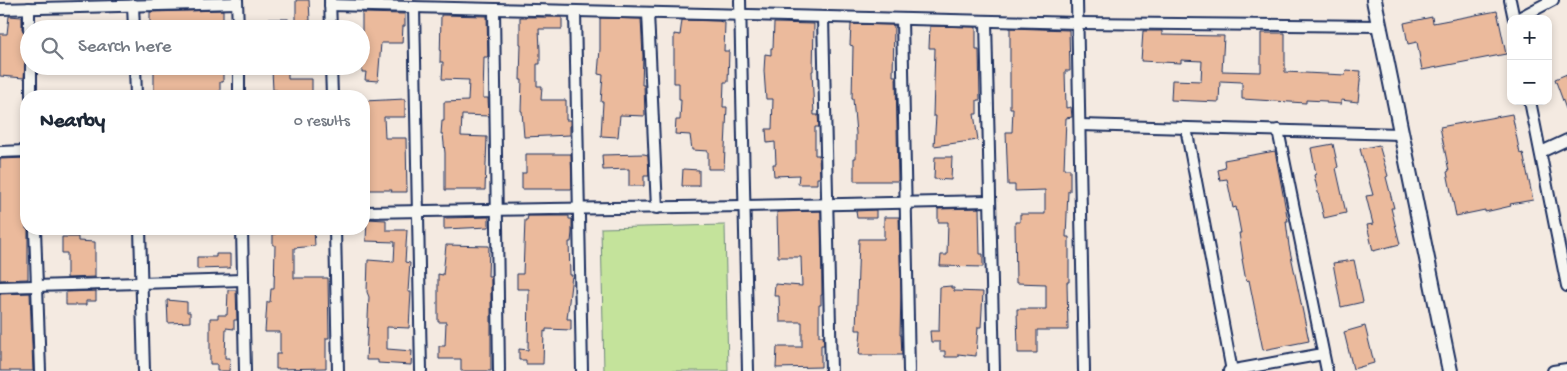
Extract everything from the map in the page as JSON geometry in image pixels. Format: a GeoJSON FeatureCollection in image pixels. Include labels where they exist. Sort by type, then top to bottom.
{"type":"FeatureCollection","features":[{"type":"Feature","properties":{"kind":"street"},"geometry":{"type":"LineString","coordinates":[[740,0],[748,371]]}},
{"type":"Feature","properties":{"kind":"street"},"geometry":{"type":"LineString","coordinates":[[1077,0],[1084,371]]}},
{"type":"Feature","properties":{"kind":"street"},"geometry":{"type":"LineString","coordinates":[[1374,0],[1450,371]]}},
{"type":"Feature","properties":{"kind":"street"},"geometry":{"type":"LineString","coordinates":[[1510,0],[1515,15]]}},
{"type":"Feature","properties":{"kind":"street"},"geometry":{"type":"LineString","coordinates":[[1524,15],[1553,0]]}},
{"type":"Feature","properties":{"kind":"street"},"geometry":{"type":"LineString","coordinates":[[0,9],[238,1],[238,20]]}},
{"type":"Feature","properties":{"kind":"street"},"geometry":{"type":"LineString","coordinates":[[331,20],[330,3],[414,7],[986,21],[1379,26]]}},
{"type":"Feature","properties":{"kind":"street"},"geometry":{"type":"LineString","coordinates":[[133,5],[134,20]]}},
{"type":"Feature","properties":{"kind":"street"},"geometry":{"type":"LineString","coordinates":[[414,7],[421,371]]}},
{"type":"Feature","properties":{"kind":"street"},"geometry":{"type":"LineString","coordinates":[[29,8],[30,20]]}},
{"type":"Feature","properties":{"kind":"street"},"geometry":{"type":"LineString","coordinates":[[494,9],[499,371]]}},
{"type":"Feature","properties":{"kind":"street"},"geometry":{"type":"LineString","coordinates":[[575,11],[582,371]]}},
{"type":"Feature","properties":{"kind":"street"},"geometry":{"type":"LineString","coordinates":[[648,13],[657,208]]}},
{"type":"Feature","properties":{"kind":"street"},"geometry":{"type":"LineString","coordinates":[[823,17],[831,371]]}},
{"type":"Feature","properties":{"kind":"street"},"geometry":{"type":"LineString","coordinates":[[902,19],[909,371]]}},
{"type":"Feature","properties":{"kind":"street"},"geometry":{"type":"LineString","coordinates":[[986,21],[994,371]]}},
{"type":"Feature","properties":{"kind":"street"},"geometry":{"type":"LineString","coordinates":[[31,75],[32,90]]}},
{"type":"Feature","properties":{"kind":"street"},"geometry":{"type":"LineString","coordinates":[[135,75],[136,90]]}},
{"type":"Feature","properties":{"kind":"street"},"geometry":{"type":"LineString","coordinates":[[239,75],[240,90]]}},
{"type":"Feature","properties":{"kind":"street"},"geometry":{"type":"LineString","coordinates":[[332,75],[332,90]]}},
{"type":"Feature","properties":{"kind":"street"},"geometry":{"type":"LineString","coordinates":[[1531,105],[1567,286]]}},
{"type":"Feature","properties":{"kind":"street"},"geometry":{"type":"LineString","coordinates":[[1080,125],[1401,134]]}},
{"type":"Feature","properties":{"kind":"street"},"geometry":{"type":"LineString","coordinates":[[1186,128],[1231,371],[1323,354]]}},
{"type":"Feature","properties":{"kind":"street"},"geometry":{"type":"LineString","coordinates":[[1278,130],[1327,371]]}},
{"type":"Feature","properties":{"kind":"street"},"geometry":{"type":"LineString","coordinates":[[1541,152],[1567,140]]}},
{"type":"Feature","properties":{"kind":"street"},"geometry":{"type":"LineString","coordinates":[[0,152],[20,151]]}},
{"type":"Feature","properties":{"kind":"street"},"geometry":{"type":"LineString","coordinates":[[370,212],[990,201]]}},
{"type":"Feature","properties":{"kind":"street"},"geometry":{"type":"LineString","coordinates":[[35,235],[40,371]]}},
{"type":"Feature","properties":{"kind":"street"},"geometry":{"type":"LineString","coordinates":[[140,235],[144,371]]}},
{"type":"Feature","properties":{"kind":"street"},"geometry":{"type":"LineString","coordinates":[[242,235],[245,371]]}},
{"type":"Feature","properties":{"kind":"street"},"geometry":{"type":"LineString","coordinates":[[335,235],[338,371]]}},
{"type":"Feature","properties":{"kind":"street"},"geometry":{"type":"LineString","coordinates":[[0,287],[243,280]]}},
{"type":"Feature","properties":{"kind":"street"},"geometry":{"type":"LineString","coordinates":[[1553,371],[1567,369]]}},
{"type":"Feature","properties":{"kind":"green space"},"geometry":{"type":"Polygon","coordinates":[[[725,225],[728,371],[604,371],[601,228],[725,225]]]}},
{"type":"Feature","properties":{"kind":"building"},"geometry":{"type":"Polygon","coordinates":[[[296,0],[309,0],[310,20],[296,20],[296,0]]]}},
{"type":"Feature","properties":{"kind":"building"},"geometry":{"type":"Polygon","coordinates":[[[223,10],[223,20],[150,20],[150,12],[223,10]]]}},
{"type":"Feature","properties":{"kind":"building"},"geometry":{"type":"Polygon","coordinates":[[[1497,11],[1506,54],[1422,70],[1417,42],[1408,44],[1404,23],[1432,17],[1433,23],[1497,11]]]}},
{"type":"Feature","properties":{"kind":"building"},"geometry":{"type":"Polygon","coordinates":[[[362,13],[405,14],[402,43],[381,43],[378,81],[365,80],[366,75],[370,75],[370,20],[362,20],[362,13]]]}},
{"type":"Feature","properties":{"kind":"building"},"geometry":{"type":"Polygon","coordinates":[[[441,15],[487,16],[488,57],[484,57],[483,98],[488,98],[489,116],[462,115],[461,136],[487,137],[485,190],[445,190],[445,153],[443,134],[441,134],[442,121],[444,121],[444,102],[468,101],[469,80],[442,79],[443,62],[440,62],[441,15]]]}},
{"type":"Feature","properties":{"kind":"building"},"geometry":{"type":"Polygon","coordinates":[[[9,16],[22,17],[22,20],[20,20],[20,75],[24,75],[24,78],[0,76],[0,34],[7,34],[9,16]]]}},
{"type":"Feature","properties":{"kind":"building"},"geometry":{"type":"Polygon","coordinates":[[[520,17],[562,17],[562,29],[539,29],[540,64],[537,64],[537,86],[542,86],[541,100],[566,100],[566,120],[570,120],[570,135],[524,137],[521,111],[520,17]]]}},
{"type":"Feature","properties":{"kind":"building"},"geometry":{"type":"Polygon","coordinates":[[[600,18],[641,19],[642,85],[644,85],[645,116],[620,115],[618,137],[601,136],[603,75],[598,74],[600,18]]]}},
{"type":"Feature","properties":{"kind":"building"},"geometry":{"type":"Polygon","coordinates":[[[263,19],[288,19],[288,20],[263,19]]]}},
{"type":"Feature","properties":{"kind":"building"},"geometry":{"type":"Polygon","coordinates":[[[682,20],[719,21],[725,23],[724,51],[729,51],[728,82],[724,82],[723,107],[727,107],[724,169],[708,169],[708,151],[692,150],[690,135],[675,134],[676,120],[680,120],[681,100],[679,100],[679,83],[674,83],[674,34],[680,35],[682,20]]]}},
{"type":"Feature","properties":{"kind":"building"},"geometry":{"type":"Polygon","coordinates":[[[774,23],[814,24],[812,71],[814,115],[818,115],[819,127],[815,127],[815,155],[819,155],[820,178],[817,178],[817,184],[798,184],[799,175],[774,176],[773,164],[776,164],[775,142],[767,143],[766,129],[772,129],[773,99],[766,99],[764,71],[765,54],[771,55],[771,48],[773,48],[774,23]]]}},
{"type":"Feature","properties":{"kind":"building"},"geometry":{"type":"Polygon","coordinates":[[[851,24],[894,25],[893,76],[896,76],[898,181],[854,181],[856,133],[852,99],[853,46],[850,45],[851,24]]]}},
{"type":"Feature","properties":{"kind":"building"},"geometry":{"type":"Polygon","coordinates":[[[930,26],[976,27],[976,50],[979,50],[980,100],[977,100],[977,114],[974,114],[978,140],[934,146],[936,116],[933,116],[935,48],[929,48],[930,26]]]}},
{"type":"Feature","properties":{"kind":"building"},"geometry":{"type":"Polygon","coordinates":[[[1010,28],[1069,30],[1070,71],[1065,71],[1066,108],[1071,107],[1072,117],[1066,118],[1064,169],[1070,169],[1066,237],[1069,237],[1069,282],[1067,282],[1068,330],[1037,330],[1037,353],[1018,353],[1017,309],[1046,309],[1046,284],[1016,283],[1015,222],[1020,222],[1020,214],[1045,214],[1045,190],[1015,191],[1015,185],[1008,185],[1006,132],[1012,132],[1013,108],[1010,108],[1010,28]]]}},
{"type":"Feature","properties":{"kind":"building"},"geometry":{"type":"Polygon","coordinates":[[[1143,31],[1162,31],[1162,35],[1224,36],[1222,71],[1261,72],[1261,33],[1285,33],[1285,72],[1345,75],[1346,70],[1361,71],[1358,102],[1341,100],[1341,104],[1326,103],[1326,101],[1306,100],[1306,103],[1242,99],[1242,82],[1220,81],[1219,102],[1171,100],[1172,80],[1201,81],[1202,61],[1181,60],[1181,63],[1141,61],[1143,31]]]}},
{"type":"Feature","properties":{"kind":"building"},"geometry":{"type":"Polygon","coordinates":[[[1567,74],[1567,109],[1566,109],[1555,79],[1567,74]]]}},
{"type":"Feature","properties":{"kind":"building"},"geometry":{"type":"Polygon","coordinates":[[[154,75],[223,75],[223,82],[220,82],[220,90],[154,90],[154,75]]]}},
{"type":"Feature","properties":{"kind":"building"},"geometry":{"type":"Polygon","coordinates":[[[272,75],[288,75],[288,79],[312,79],[312,90],[273,90],[272,75]]]}},
{"type":"Feature","properties":{"kind":"building"},"geometry":{"type":"Polygon","coordinates":[[[405,99],[405,117],[384,117],[385,138],[406,138],[407,192],[370,190],[370,101],[405,99]]]}},
{"type":"Feature","properties":{"kind":"building"},"geometry":{"type":"Polygon","coordinates":[[[1512,114],[1520,154],[1523,153],[1533,200],[1510,204],[1511,206],[1485,212],[1485,210],[1456,216],[1440,127],[1512,114]]]}},
{"type":"Feature","properties":{"kind":"building"},"geometry":{"type":"Polygon","coordinates":[[[1333,144],[1346,213],[1324,218],[1314,175],[1316,174],[1311,148],[1333,144]]]}},
{"type":"Feature","properties":{"kind":"building"},"geometry":{"type":"Polygon","coordinates":[[[1379,145],[1388,176],[1386,177],[1394,208],[1391,208],[1400,244],[1373,251],[1367,225],[1373,224],[1366,196],[1373,195],[1360,149],[1379,145]]]}},
{"type":"Feature","properties":{"kind":"building"},"geometry":{"type":"Polygon","coordinates":[[[1275,151],[1288,221],[1286,221],[1289,246],[1309,341],[1263,350],[1249,280],[1246,281],[1236,207],[1233,208],[1227,179],[1220,180],[1218,170],[1225,168],[1224,160],[1275,151]]]}},
{"type":"Feature","properties":{"kind":"building"},"geometry":{"type":"Polygon","coordinates":[[[526,154],[571,154],[572,189],[522,189],[522,173],[526,173],[526,154]]]}},
{"type":"Feature","properties":{"kind":"building"},"geometry":{"type":"Polygon","coordinates":[[[602,155],[648,155],[649,176],[644,176],[644,186],[629,186],[629,169],[603,170],[602,155]]]}},
{"type":"Feature","properties":{"kind":"building"},"geometry":{"type":"Polygon","coordinates":[[[935,157],[952,157],[951,180],[934,179],[935,157]]]}},
{"type":"Feature","properties":{"kind":"building"},"geometry":{"type":"Polygon","coordinates":[[[20,158],[20,235],[28,235],[28,279],[0,280],[0,159],[20,158]]]}},
{"type":"Feature","properties":{"kind":"building"},"geometry":{"type":"Polygon","coordinates":[[[683,169],[699,170],[699,186],[682,186],[683,169]]]}},
{"type":"Feature","properties":{"kind":"building"},"geometry":{"type":"Polygon","coordinates":[[[979,208],[980,254],[983,254],[983,267],[940,266],[941,255],[947,255],[948,222],[938,222],[938,209],[979,208]]]}},
{"type":"Feature","properties":{"kind":"building"},"geometry":{"type":"Polygon","coordinates":[[[876,210],[876,218],[857,218],[856,211],[876,210]]]}},
{"type":"Feature","properties":{"kind":"building"},"geometry":{"type":"Polygon","coordinates":[[[821,211],[822,295],[821,305],[819,305],[819,336],[823,336],[824,345],[821,345],[821,367],[776,368],[777,347],[802,347],[802,322],[780,322],[779,296],[774,296],[775,284],[802,286],[801,257],[778,257],[777,212],[821,211]]]}},
{"type":"Feature","properties":{"kind":"building"},"geometry":{"type":"Polygon","coordinates":[[[528,216],[569,216],[569,219],[572,219],[571,242],[569,242],[570,275],[572,275],[567,319],[571,319],[571,330],[546,329],[546,332],[544,331],[543,364],[526,364],[526,360],[519,360],[519,349],[528,350],[529,289],[517,289],[517,274],[523,274],[525,220],[527,220],[528,216]]]}},
{"type":"Feature","properties":{"kind":"building"},"geometry":{"type":"Polygon","coordinates":[[[489,217],[489,227],[444,229],[444,218],[489,217]]]}},
{"type":"Feature","properties":{"kind":"building"},"geometry":{"type":"Polygon","coordinates":[[[884,217],[899,217],[900,335],[902,355],[859,355],[861,330],[856,330],[859,239],[884,239],[884,217]]]}},
{"type":"Feature","properties":{"kind":"building"},"geometry":{"type":"Polygon","coordinates":[[[370,219],[386,220],[386,230],[407,230],[405,262],[410,263],[408,292],[411,292],[409,328],[387,327],[387,349],[412,351],[411,365],[378,363],[378,360],[366,360],[369,297],[367,292],[368,260],[394,262],[395,242],[366,241],[366,235],[370,235],[370,219]]]}},
{"type":"Feature","properties":{"kind":"building"},"geometry":{"type":"Polygon","coordinates":[[[273,235],[314,235],[315,246],[294,248],[294,278],[328,278],[329,338],[326,338],[326,368],[276,369],[276,354],[280,354],[280,332],[265,332],[267,302],[270,302],[271,289],[274,289],[275,245],[273,245],[273,235]]]}},
{"type":"Feature","properties":{"kind":"building"},"geometry":{"type":"Polygon","coordinates":[[[62,237],[78,237],[78,241],[95,242],[95,277],[67,278],[67,253],[62,253],[62,237]]]}},
{"type":"Feature","properties":{"kind":"building"},"geometry":{"type":"Polygon","coordinates":[[[446,245],[489,246],[488,276],[491,276],[491,371],[461,371],[461,359],[439,359],[439,346],[445,346],[446,322],[438,322],[438,274],[443,275],[446,245]]]}},
{"type":"Feature","properties":{"kind":"building"},"geometry":{"type":"Polygon","coordinates":[[[216,254],[230,254],[230,268],[197,269],[197,257],[216,257],[216,254]]]}},
{"type":"Feature","properties":{"kind":"building"},"geometry":{"type":"Polygon","coordinates":[[[1354,260],[1363,302],[1341,307],[1333,263],[1354,260]]]}},
{"type":"Feature","properties":{"kind":"building"},"geometry":{"type":"Polygon","coordinates":[[[951,286],[951,288],[954,288],[954,291],[983,292],[981,327],[978,327],[976,356],[958,354],[958,357],[945,357],[945,351],[940,351],[940,342],[931,342],[930,331],[939,331],[940,287],[951,286]]]}},
{"type":"Feature","properties":{"kind":"building"},"geometry":{"type":"Polygon","coordinates":[[[228,290],[236,290],[237,320],[234,320],[234,329],[226,328],[225,358],[230,358],[229,371],[217,371],[217,364],[210,364],[210,318],[218,318],[218,315],[227,315],[228,290]]]}},
{"type":"Feature","properties":{"kind":"building"},"geometry":{"type":"Polygon","coordinates":[[[96,291],[96,301],[86,301],[86,305],[66,305],[66,292],[96,291]]]}},
{"type":"Feature","properties":{"kind":"building"},"geometry":{"type":"Polygon","coordinates":[[[30,293],[33,371],[0,371],[0,294],[30,293]]]}},
{"type":"Feature","properties":{"kind":"building"},"geometry":{"type":"Polygon","coordinates":[[[167,300],[187,302],[190,322],[168,323],[167,300]]]}},
{"type":"Feature","properties":{"kind":"building"},"geometry":{"type":"Polygon","coordinates":[[[1365,326],[1374,363],[1353,369],[1344,332],[1365,326]]]}}]}
